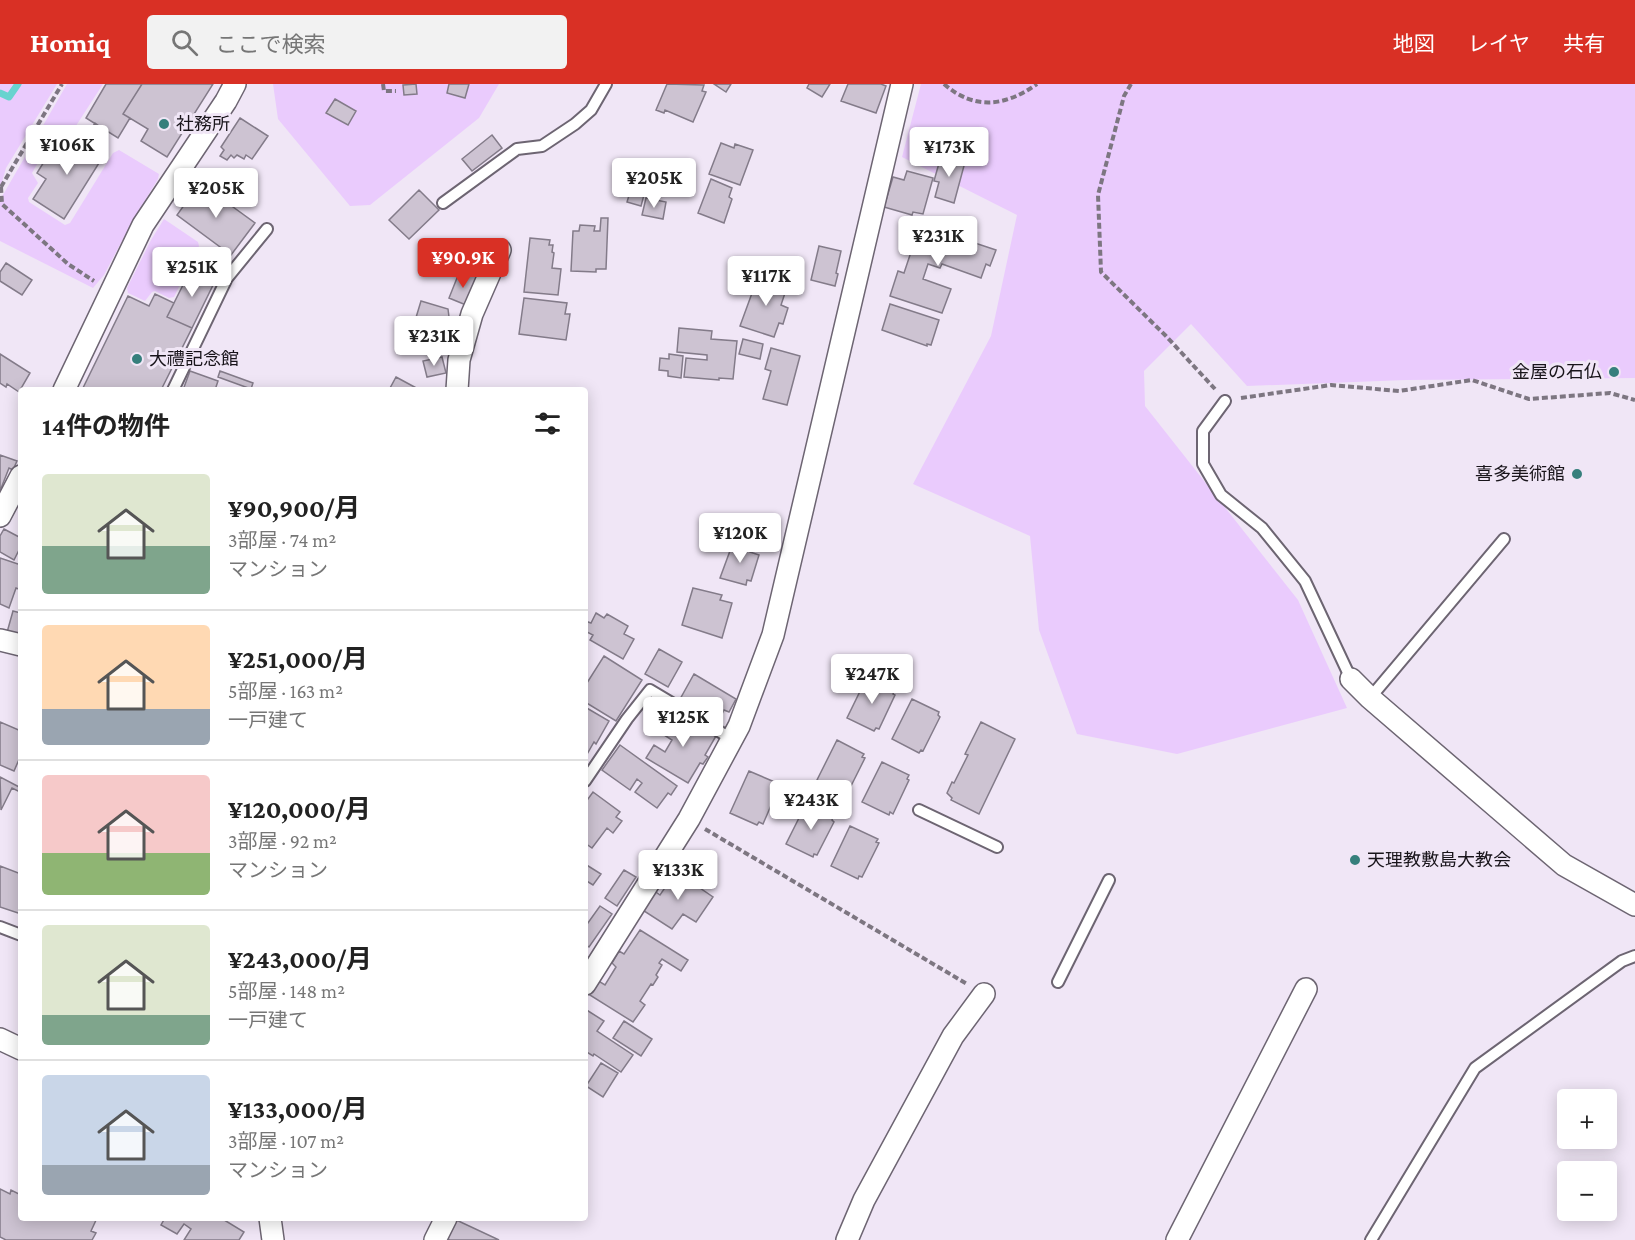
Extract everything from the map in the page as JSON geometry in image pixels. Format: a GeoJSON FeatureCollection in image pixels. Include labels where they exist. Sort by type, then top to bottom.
{"type":"FeatureCollection","features":[{"type":"Feature","properties":{"kind":"street"},"geometry":{"type":"LineString","coordinates":[[65,387],[143,225],[235,84]]}},
{"type":"Feature","properties":{"kind":"street"},"geometry":{"type":"LineString","coordinates":[[588,979],[689,819],[732,739],[773,635],[902,84]]}},
{"type":"Feature","properties":{"kind":"street"},"geometry":{"type":"LineString","coordinates":[[457,387],[459,360],[472,314],[500,250]]}},
{"type":"Feature","properties":{"kind":"street"},"geometry":{"type":"LineString","coordinates":[[0,516],[18,482]]}},
{"type":"Feature","properties":{"kind":"street"},"geometry":{"type":"LineString","coordinates":[[0,640],[18,644]]}},
{"type":"Feature","properties":{"kind":"street"},"geometry":{"type":"LineString","coordinates":[[1351,679],[1370,698],[1564,865],[1635,905]]}},
{"type":"Feature","properties":{"kind":"street"},"geometry":{"type":"LineString","coordinates":[[1177,1240],[1306,990]]}},
{"type":"Feature","properties":{"kind":"street"},"geometry":{"type":"LineString","coordinates":[[848,1240],[864,1200],[953,1036],[984,994]]}},
{"type":"Feature","properties":{"kind":"street"},"geometry":{"type":"LineString","coordinates":[[0,1039],[18,1048]]}},
{"type":"Feature","properties":{"kind":"street"},"geometry":{"type":"LineString","coordinates":[[270,1221],[273,1240]]}},
{"type":"Feature","properties":{"kind":"street"},"geometry":{"type":"LineString","coordinates":[[435,1240],[444,1221]]}},
{"type":"Feature","properties":{"kind":"lane"},"geometry":{"type":"LineString","coordinates":[[443,203],[517,149],[542,146],[575,124],[591,110],[606,84]]}},
{"type":"Feature","properties":{"kind":"lane"},"geometry":{"type":"LineString","coordinates":[[174,387],[227,278],[267,229]]}},
{"type":"Feature","properties":{"kind":"lane"},"geometry":{"type":"LineString","coordinates":[[1225,400],[1203,431],[1203,464],[1221,495],[1262,528],[1305,581],[1351,679]]}},
{"type":"Feature","properties":{"kind":"lane"},"geometry":{"type":"LineString","coordinates":[[1370,698],[1504,539]]}},
{"type":"Feature","properties":{"kind":"lane"},"geometry":{"type":"LineString","coordinates":[[588,776],[627,718],[650,690],[732,739]]}},
{"type":"Feature","properties":{"kind":"lane"},"geometry":{"type":"LineString","coordinates":[[919,810],[997,847]]}},
{"type":"Feature","properties":{"kind":"lane"},"geometry":{"type":"LineString","coordinates":[[1058,982],[1109,880]]}},
{"type":"Feature","properties":{"kind":"lane"},"geometry":{"type":"LineString","coordinates":[[0,927],[18,934]]}},
{"type":"Feature","properties":{"kind":"lane"},"geometry":{"type":"LineString","coordinates":[[1371,1240],[1475,1068],[1622,961],[1635,956]]}},
{"type":"Feature","properties":{"kind":"path"},"geometry":{"type":"LineString","coordinates":[[62,84],[1,187],[2,204],[68,264],[100,285]]}},
{"type":"Feature","properties":{"kind":"path"},"geometry":{"type":"LineString","coordinates":[[383,84],[384,92],[396,91]]}},
{"type":"Feature","properties":{"kind":"path"},"geometry":{"type":"LineString","coordinates":[[944,84],[954,93],[980,104],[1018,97],[1037,84]]}},
{"type":"Feature","properties":{"kind":"path"},"geometry":{"type":"LineString","coordinates":[[1131,84],[1124,96],[1098,195],[1101,272],[1166,336],[1225,400],[1331,385],[1399,391],[1472,380],[1529,399],[1610,393],[1635,400]]}},
{"type":"Feature","properties":{"kind":"path"},"geometry":{"type":"LineString","coordinates":[[689,819],[984,994]]}},
{"type":"Feature","properties":{"kind":"shaded area"},"geometry":{"type":"Polygon","coordinates":[[[0,84],[57,84],[6,168],[0,189],[0,84]]]}},
{"type":"Feature","properties":{"kind":"shaded area"},"geometry":{"type":"Polygon","coordinates":[[[67,84],[103,84],[61,149],[55,150],[50,147],[46,149],[32,173],[38,183],[28,198],[29,202],[65,225],[70,223],[113,153],[119,150],[159,174],[104,275],[93,288],[0,241],[0,200],[67,84]]]}},
{"type":"Feature","properties":{"kind":"shaded area"},"geometry":{"type":"Polygon","coordinates":[[[273,84],[499,84],[479,118],[370,205],[350,206],[278,119],[273,84]]]}},
{"type":"Feature","properties":{"kind":"shaded area"},"geometry":{"type":"Polygon","coordinates":[[[921,84],[1635,84],[1635,378],[1406,380],[1247,386],[1191,324],[1144,371],[1145,406],[1298,600],[1347,708],[1177,754],[1077,734],[1039,630],[1030,536],[913,484],[991,336],[1017,215],[902,157],[921,84]]]}},
{"type":"Feature","properties":{"kind":"shaded area"},"geometry":{"type":"Polygon","coordinates":[[[164,219],[198,242],[199,246],[174,297],[169,298],[155,291],[145,301],[128,293],[127,288],[164,219]]]}},
{"type":"Feature","properties":{"kind":"building"},"geometry":{"type":"Polygon","coordinates":[[[106,84],[142,84],[123,114],[130,118],[118,138],[86,118],[106,84]]]}},
{"type":"Feature","properties":{"kind":"building","name":"社務所"},"geometry":{"type":"Polygon","coordinates":[[[142,84],[213,84],[167,157],[141,141],[148,129],[123,114],[142,84]]]}},
{"type":"Feature","properties":{"kind":"building"},"geometry":{"type":"Polygon","coordinates":[[[416,84],[417,94],[404,95],[403,85],[416,84]]]}},
{"type":"Feature","properties":{"kind":"building"},"geometry":{"type":"Polygon","coordinates":[[[449,84],[469,84],[465,98],[447,93],[449,84]]]}},
{"type":"Feature","properties":{"kind":"building"},"geometry":{"type":"Polygon","coordinates":[[[667,84],[704,85],[702,91],[706,92],[693,122],[665,110],[664,113],[656,110],[667,84]]]}},
{"type":"Feature","properties":{"kind":"building"},"geometry":{"type":"Polygon","coordinates":[[[714,84],[731,84],[726,92],[714,84]]]}},
{"type":"Feature","properties":{"kind":"building"},"geometry":{"type":"Polygon","coordinates":[[[809,84],[830,84],[822,97],[807,88],[809,84]]]}},
{"type":"Feature","properties":{"kind":"building"},"geometry":{"type":"Polygon","coordinates":[[[848,84],[886,86],[876,113],[841,101],[848,84]]]}},
{"type":"Feature","properties":{"kind":"building"},"geometry":{"type":"Polygon","coordinates":[[[335,99],[356,111],[348,125],[326,113],[335,99]]]}},
{"type":"Feature","properties":{"kind":"building"},"geometry":{"type":"Polygon","coordinates":[[[240,118],[268,136],[252,159],[246,155],[244,159],[237,155],[234,158],[231,155],[227,160],[220,156],[224,150],[221,147],[240,118]]]}},
{"type":"Feature","properties":{"kind":"building"},"geometry":{"type":"Polygon","coordinates":[[[95,123],[103,129],[92,147],[83,142],[95,123]]]}},
{"type":"Feature","properties":{"kind":"building"},"geometry":{"type":"Polygon","coordinates":[[[492,135],[502,148],[472,171],[462,159],[492,135]]]}},
{"type":"Feature","properties":{"kind":"building"},"geometry":{"type":"Polygon","coordinates":[[[74,136],[104,155],[64,219],[33,199],[46,179],[37,173],[50,152],[60,158],[74,136]]]}},
{"type":"Feature","properties":{"kind":"building"},"geometry":{"type":"Polygon","coordinates":[[[721,143],[734,148],[735,144],[753,150],[740,185],[709,174],[721,143]]]}},
{"type":"Feature","properties":{"kind":"building"},"geometry":{"type":"Polygon","coordinates":[[[941,156],[965,162],[954,203],[935,197],[939,182],[934,181],[941,156]]]}},
{"type":"Feature","properties":{"kind":"building"},"geometry":{"type":"Polygon","coordinates":[[[907,171],[933,178],[923,214],[913,212],[912,215],[884,207],[893,177],[904,180],[907,171]]]}},
{"type":"Feature","properties":{"kind":"building"},"geometry":{"type":"Polygon","coordinates":[[[635,176],[648,180],[641,206],[627,202],[635,176]]]}},
{"type":"Feature","properties":{"kind":"building"},"geometry":{"type":"Polygon","coordinates":[[[711,179],[732,188],[729,197],[732,199],[724,223],[698,213],[711,179]]]}},
{"type":"Feature","properties":{"kind":"building"},"geometry":{"type":"Polygon","coordinates":[[[200,183],[255,223],[231,255],[177,215],[200,183]]]}},
{"type":"Feature","properties":{"kind":"building"},"geometry":{"type":"Polygon","coordinates":[[[419,190],[439,210],[409,239],[389,220],[419,190]]]}},
{"type":"Feature","properties":{"kind":"building"},"geometry":{"type":"Polygon","coordinates":[[[646,198],[666,202],[663,219],[642,215],[646,198]]]}},
{"type":"Feature","properties":{"kind":"building"},"geometry":{"type":"Polygon","coordinates":[[[601,218],[608,218],[606,269],[596,269],[596,272],[571,271],[573,231],[579,231],[580,225],[595,226],[594,231],[600,231],[601,218]]]}},
{"type":"Feature","properties":{"kind":"building"},"geometry":{"type":"Polygon","coordinates":[[[920,225],[951,238],[951,235],[996,250],[990,266],[986,264],[981,278],[942,264],[940,268],[928,264],[923,279],[951,289],[942,313],[890,296],[898,271],[904,273],[920,225]]]}},
{"type":"Feature","properties":{"kind":"building"},"geometry":{"type":"Polygon","coordinates":[[[530,238],[550,240],[549,245],[553,245],[552,268],[561,269],[558,295],[524,292],[530,238]]]}},
{"type":"Feature","properties":{"kind":"building"},"geometry":{"type":"Polygon","coordinates":[[[819,246],[841,251],[835,286],[811,280],[819,246]]]}},
{"type":"Feature","properties":{"kind":"building"},"geometry":{"type":"Polygon","coordinates":[[[220,251],[230,257],[217,278],[207,271],[220,251]]]}},
{"type":"Feature","properties":{"kind":"building"},"geometry":{"type":"Polygon","coordinates":[[[6,263],[32,280],[22,295],[0,281],[0,272],[6,263]]]}},
{"type":"Feature","properties":{"kind":"building"},"geometry":{"type":"Polygon","coordinates":[[[192,267],[216,279],[192,328],[167,317],[192,267]]]}},
{"type":"Feature","properties":{"kind":"building"},"geometry":{"type":"Polygon","coordinates":[[[469,273],[478,276],[466,305],[449,298],[457,278],[465,281],[469,273]]]}},
{"type":"Feature","properties":{"kind":"building"},"geometry":{"type":"Polygon","coordinates":[[[759,274],[788,284],[781,305],[788,308],[783,324],[779,323],[774,337],[740,326],[759,274]]]}},
{"type":"Feature","properties":{"kind":"building","name":"大禮記念館"},"geometry":{"type":"Polygon","coordinates":[[[155,294],[174,303],[167,317],[192,328],[162,387],[83,387],[128,296],[149,306],[155,294]]]}},
{"type":"Feature","properties":{"kind":"building"},"geometry":{"type":"Polygon","coordinates":[[[524,298],[567,303],[565,314],[570,314],[566,340],[519,334],[524,298]]]}},
{"type":"Feature","properties":{"kind":"building"},"geometry":{"type":"Polygon","coordinates":[[[421,301],[448,309],[449,317],[453,318],[442,350],[434,348],[433,351],[408,344],[421,301]]]}},
{"type":"Feature","properties":{"kind":"building"},"geometry":{"type":"Polygon","coordinates":[[[890,304],[939,320],[931,345],[927,344],[927,346],[882,330],[890,304]]]}},
{"type":"Feature","properties":{"kind":"building"},"geometry":{"type":"Polygon","coordinates":[[[679,328],[712,331],[711,339],[737,341],[733,379],[684,377],[686,358],[707,360],[707,355],[677,352],[679,328]]]}},
{"type":"Feature","properties":{"kind":"building"},"geometry":{"type":"Polygon","coordinates":[[[743,339],[763,344],[760,359],[739,354],[743,339]]]}},
{"type":"Feature","properties":{"kind":"building"},"geometry":{"type":"Polygon","coordinates":[[[771,348],[800,356],[787,405],[763,399],[771,371],[765,369],[771,348]]]}},
{"type":"Feature","properties":{"kind":"building"},"geometry":{"type":"Polygon","coordinates":[[[0,354],[30,373],[22,387],[18,387],[18,391],[7,384],[6,387],[0,383],[0,354]]]}},
{"type":"Feature","properties":{"kind":"building"},"geometry":{"type":"Polygon","coordinates":[[[669,354],[683,356],[681,378],[668,376],[668,371],[659,370],[660,358],[669,359],[669,354]]]}},
{"type":"Feature","properties":{"kind":"building"},"geometry":{"type":"Polygon","coordinates":[[[442,357],[446,373],[427,377],[423,361],[442,357]]]}},
{"type":"Feature","properties":{"kind":"building"},"geometry":{"type":"Polygon","coordinates":[[[190,371],[218,381],[216,387],[184,387],[190,371]]]}},
{"type":"Feature","properties":{"kind":"building"},"geometry":{"type":"Polygon","coordinates":[[[220,371],[253,383],[252,387],[246,387],[218,377],[220,371]]]}},
{"type":"Feature","properties":{"kind":"building"},"geometry":{"type":"Polygon","coordinates":[[[396,377],[414,387],[391,387],[396,377]]]}},
{"type":"Feature","properties":{"kind":"building"},"geometry":{"type":"Polygon","coordinates":[[[0,455],[17,461],[13,470],[9,468],[0,491],[0,455]]]}},
{"type":"Feature","properties":{"kind":"building"},"geometry":{"type":"Polygon","coordinates":[[[4,529],[18,536],[18,552],[14,560],[0,552],[0,536],[4,529]]]}},
{"type":"Feature","properties":{"kind":"building"},"geometry":{"type":"Polygon","coordinates":[[[734,540],[752,545],[750,552],[759,555],[751,581],[747,580],[746,585],[720,578],[734,540]]]}},
{"type":"Feature","properties":{"kind":"building"},"geometry":{"type":"Polygon","coordinates":[[[0,558],[18,564],[18,589],[16,588],[9,608],[0,604],[0,558]]]}},
{"type":"Feature","properties":{"kind":"building"},"geometry":{"type":"Polygon","coordinates":[[[693,588],[722,595],[720,600],[732,603],[722,638],[682,625],[693,588]]]}},
{"type":"Feature","properties":{"kind":"building"},"geometry":{"type":"Polygon","coordinates":[[[13,611],[18,612],[18,639],[6,636],[13,611]]]}},
{"type":"Feature","properties":{"kind":"building"},"geometry":{"type":"Polygon","coordinates":[[[596,613],[604,618],[607,614],[628,626],[624,634],[634,639],[623,659],[590,640],[593,635],[588,632],[588,622],[591,623],[596,613]]]}},
{"type":"Feature","properties":{"kind":"building"},"geometry":{"type":"Polygon","coordinates":[[[659,649],[682,662],[668,687],[645,674],[659,649]]]}},
{"type":"Feature","properties":{"kind":"building"},"geometry":{"type":"Polygon","coordinates":[[[604,656],[642,680],[616,721],[588,704],[588,681],[604,656]]]}},
{"type":"Feature","properties":{"kind":"building"},"geometry":{"type":"Polygon","coordinates":[[[694,674],[736,699],[729,712],[724,710],[722,714],[714,710],[709,718],[679,701],[694,674]]]}},
{"type":"Feature","properties":{"kind":"building"},"geometry":{"type":"Polygon","coordinates":[[[867,677],[895,690],[893,694],[895,695],[879,729],[876,728],[874,731],[847,718],[867,677]]]}},
{"type":"Feature","properties":{"kind":"building"},"geometry":{"type":"Polygon","coordinates":[[[912,699],[939,712],[940,717],[923,751],[919,753],[892,739],[912,699]]]}},
{"type":"Feature","properties":{"kind":"building"},"geometry":{"type":"Polygon","coordinates":[[[588,709],[609,721],[596,744],[594,742],[588,752],[588,709]]]}},
{"type":"Feature","properties":{"kind":"building"},"geometry":{"type":"Polygon","coordinates":[[[672,714],[681,719],[682,715],[716,736],[705,755],[708,757],[703,764],[700,763],[688,783],[646,758],[654,745],[665,752],[672,740],[661,733],[672,714]]]}},
{"type":"Feature","properties":{"kind":"building"},"geometry":{"type":"Polygon","coordinates":[[[0,722],[18,730],[18,762],[14,771],[0,765],[0,722]]]}},
{"type":"Feature","properties":{"kind":"building"},"geometry":{"type":"Polygon","coordinates":[[[981,722],[1015,739],[979,814],[951,800],[952,798],[947,793],[968,755],[965,754],[981,722]]]}},
{"type":"Feature","properties":{"kind":"building"},"geometry":{"type":"Polygon","coordinates":[[[837,740],[864,754],[862,757],[865,758],[848,792],[845,790],[844,794],[817,780],[837,740]]]}},
{"type":"Feature","properties":{"kind":"building"},"geometry":{"type":"Polygon","coordinates":[[[620,745],[677,786],[671,795],[668,793],[657,808],[635,792],[642,783],[637,779],[630,790],[602,770],[620,745]]]}},
{"type":"Feature","properties":{"kind":"building"},"geometry":{"type":"Polygon","coordinates":[[[882,762],[909,775],[907,779],[909,780],[893,814],[890,812],[889,815],[862,802],[882,762]]]}},
{"type":"Feature","properties":{"kind":"building"},"geometry":{"type":"Polygon","coordinates":[[[749,771],[777,783],[776,786],[779,787],[763,824],[759,822],[757,825],[730,813],[749,771]]]}},
{"type":"Feature","properties":{"kind":"building"},"geometry":{"type":"Polygon","coordinates":[[[0,777],[18,786],[18,791],[12,788],[1,810],[0,777]]]}},
{"type":"Feature","properties":{"kind":"building"},"geometry":{"type":"Polygon","coordinates":[[[593,792],[620,812],[616,817],[622,821],[613,833],[607,828],[592,848],[588,845],[588,799],[593,792]]]}},
{"type":"Feature","properties":{"kind":"building"},"geometry":{"type":"Polygon","coordinates":[[[806,804],[833,817],[834,822],[817,855],[814,854],[813,857],[786,844],[806,804]]]}},
{"type":"Feature","properties":{"kind":"building"},"geometry":{"type":"Polygon","coordinates":[[[850,826],[878,839],[876,842],[879,843],[862,877],[859,876],[858,879],[831,866],[850,826]]]}},
{"type":"Feature","properties":{"kind":"building"},"geometry":{"type":"Polygon","coordinates":[[[0,866],[18,873],[18,913],[0,907],[0,866]]]}},
{"type":"Feature","properties":{"kind":"building"},"geometry":{"type":"Polygon","coordinates":[[[588,866],[601,874],[593,885],[588,882],[588,866]]]}},
{"type":"Feature","properties":{"kind":"building"},"geometry":{"type":"Polygon","coordinates":[[[624,870],[636,877],[617,906],[605,898],[624,870]]]}},
{"type":"Feature","properties":{"kind":"building"},"geometry":{"type":"Polygon","coordinates":[[[677,870],[713,897],[696,922],[683,914],[672,929],[641,909],[653,890],[660,895],[677,870]]]}},
{"type":"Feature","properties":{"kind":"building"},"geometry":{"type":"Polygon","coordinates":[[[600,906],[612,914],[589,947],[588,923],[600,906]]]}},
{"type":"Feature","properties":{"kind":"building"},"geometry":{"type":"Polygon","coordinates":[[[640,930],[688,960],[681,971],[662,959],[659,963],[662,965],[656,975],[658,977],[640,1001],[645,1005],[633,1022],[588,994],[588,986],[592,977],[605,985],[616,967],[612,963],[619,951],[624,954],[640,930]]]}},
{"type":"Feature","properties":{"kind":"building"},"geometry":{"type":"Polygon","coordinates":[[[588,1011],[604,1021],[597,1031],[633,1055],[621,1072],[594,1054],[593,1056],[588,1053],[588,1011]]]}},
{"type":"Feature","properties":{"kind":"building"},"geometry":{"type":"Polygon","coordinates":[[[624,1021],[652,1039],[641,1056],[613,1038],[624,1021]]]}},
{"type":"Feature","properties":{"kind":"building"},"geometry":{"type":"Polygon","coordinates":[[[601,1063],[618,1073],[603,1097],[588,1087],[588,1083],[601,1063]]]}},
{"type":"Feature","properties":{"kind":"building"},"geometry":{"type":"Polygon","coordinates":[[[0,1189],[10,1194],[11,1190],[18,1194],[18,1221],[96,1221],[91,1231],[96,1233],[92,1240],[6,1240],[0,1237],[0,1189]]]}},
{"type":"Feature","properties":{"kind":"building"},"geometry":{"type":"Polygon","coordinates":[[[163,1221],[226,1221],[244,1232],[239,1240],[184,1240],[191,1229],[184,1224],[177,1234],[161,1225],[163,1221]]]}},
{"type":"Feature","properties":{"kind":"building"},"geometry":{"type":"Polygon","coordinates":[[[450,1221],[458,1221],[499,1240],[450,1240],[441,1236],[450,1221]]]}},
{"type":"Feature","properties":{"kind":"waterway"},"geometry":{"type":"LineString","coordinates":[[0,93],[9,97],[18,84]]}},
{"type":"Feature","properties":{"kind":"place","name":"社務所"},"geometry":{"type":"Point","coordinates":[164,124]}},
{"type":"Feature","properties":{"kind":"place","name":"大禮記念館"},"geometry":{"type":"Point","coordinates":[137,359]}},
{"type":"Feature","properties":{"kind":"place","name":"金屋の石仏"},"geometry":{"type":"Point","coordinates":[1614,372]}},
{"type":"Feature","properties":{"kind":"place","name":"喜多美術館"},"geometry":{"type":"Point","coordinates":[1577,474]}},
{"type":"Feature","properties":{"kind":"place","name":"天理教敷島大教会"},"geometry":{"type":"Point","coordinates":[1355,860]}}]}
